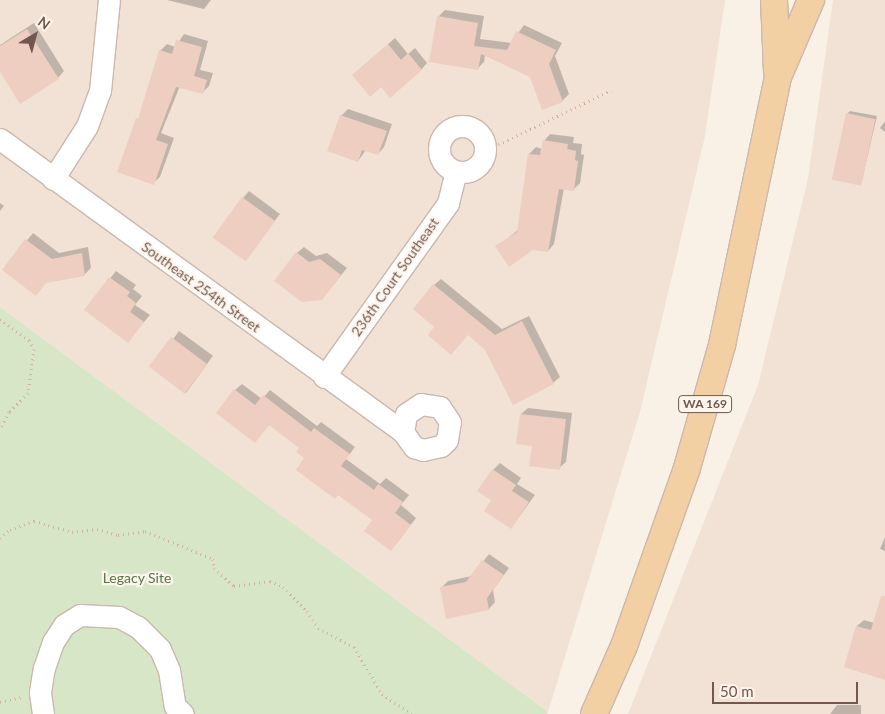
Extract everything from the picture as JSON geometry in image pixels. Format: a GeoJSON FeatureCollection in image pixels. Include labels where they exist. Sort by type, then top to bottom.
{"type":"FeatureCollection","features":[{"type":"Feature","properties":{"kind":"main road","name":"WA 169"},"geometry":{"type":"LineString","coordinates":[[774,0],[778,77]]}},
{"type":"Feature","properties":{"kind":"main road","name":"WA 169"},"geometry":{"type":"LineString","coordinates":[[594,714],[624,646],[687,468],[722,345],[778,77],[812,0]]}},
{"type":"Feature","properties":{"kind":"street"},"geometry":{"type":"LineString","coordinates":[[53,179],[87,126],[100,91],[109,0]]}},
{"type":"Feature","properties":{"kind":"street"},"geometry":{"type":"LineString","coordinates":[[459,125],[477,130],[483,137],[485,151],[481,163],[474,169],[456,172],[447,167],[438,152],[439,142],[450,128],[459,125]]}},
{"type":"Feature","properties":{"kind":"street","name":"Southeast 254th Street"},"geometry":{"type":"LineString","coordinates":[[0,139],[324,377],[403,432]]}},
{"type":"Feature","properties":{"kind":"street","name":"236th Court Southeast"},"geometry":{"type":"LineString","coordinates":[[324,377],[448,203],[456,172]]}},
{"type":"Feature","properties":{"kind":"street"},"geometry":{"type":"LineString","coordinates":[[42,714],[40,692],[50,651],[64,625],[80,615],[119,617],[138,627],[160,649],[169,670],[175,706],[183,714]]}},
{"type":"Feature","properties":{"kind":"path"},"geometry":{"type":"LineString","coordinates":[[485,151],[610,90]]}},
{"type":"Feature","properties":{"kind":"path"},"geometry":{"type":"LineString","coordinates":[[0,319],[29,340],[34,349],[28,393],[9,412],[0,430]]}},
{"type":"Feature","properties":{"kind":"path"},"geometry":{"type":"LineString","coordinates":[[0,538],[10,530],[34,521],[72,532],[97,529],[118,535],[146,531],[213,559],[214,568],[234,586],[270,581],[283,587],[307,611],[318,628],[354,647],[382,694],[412,714]]}},
{"type":"Feature","properties":{"kind":"shaded area"},"geometry":{"type":"Polygon","coordinates":[[[0,0],[725,0],[705,136],[640,412],[548,712],[0,307],[0,0]]]}},
{"type":"Feature","properties":{"kind":"shaded area"},"geometry":{"type":"Polygon","coordinates":[[[833,0],[885,0],[885,714],[628,714],[758,385],[808,178],[833,0]]]}},
{"type":"Feature","properties":{"kind":"green space","name":"Legacy Site"},"geometry":{"type":"Polygon","coordinates":[[[0,307],[548,712],[547,714],[0,714],[0,307]]]}},
{"type":"Feature","properties":{"kind":"building"},"geometry":{"type":"Polygon","coordinates":[[[437,16],[478,23],[474,46],[507,50],[516,31],[556,50],[549,64],[563,102],[542,110],[530,77],[481,54],[478,70],[429,62],[437,16]]]}},
{"type":"Feature","properties":{"kind":"building"},"geometry":{"type":"Polygon","coordinates":[[[27,29],[59,79],[20,104],[0,72],[0,46],[27,29]]]}},
{"type":"Feature","properties":{"kind":"building"},"geometry":{"type":"Polygon","coordinates":[[[176,40],[202,47],[194,76],[207,80],[203,94],[176,87],[156,140],[168,144],[154,185],[117,172],[136,118],[138,119],[159,50],[172,54],[176,40]]]}},
{"type":"Feature","properties":{"kind":"building"},"geometry":{"type":"Polygon","coordinates":[[[388,44],[401,60],[408,53],[422,70],[390,98],[381,87],[370,97],[352,75],[388,44]]]}},
{"type":"Feature","properties":{"kind":"building"},"geometry":{"type":"Polygon","coordinates":[[[846,113],[875,119],[861,186],[832,180],[846,113]]]}},
{"type":"Feature","properties":{"kind":"building"},"geometry":{"type":"Polygon","coordinates":[[[340,115],[387,131],[378,155],[362,150],[358,162],[327,151],[340,115]]]}},
{"type":"Feature","properties":{"kind":"building"},"geometry":{"type":"Polygon","coordinates":[[[543,140],[568,144],[567,149],[576,151],[575,160],[578,161],[574,191],[559,189],[548,252],[533,250],[509,267],[495,246],[517,232],[528,154],[540,155],[543,140]]]}},
{"type":"Feature","properties":{"kind":"building"},"geometry":{"type":"Polygon","coordinates":[[[242,197],[275,221],[246,262],[213,237],[242,197]]]}},
{"type":"Feature","properties":{"kind":"building"},"geometry":{"type":"Polygon","coordinates":[[[25,239],[52,259],[82,253],[85,276],[46,283],[36,296],[2,270],[25,239]]]}},
{"type":"Feature","properties":{"kind":"building"},"geometry":{"type":"Polygon","coordinates":[[[296,252],[309,262],[320,259],[341,275],[322,300],[302,302],[274,281],[296,252]]]}},
{"type":"Feature","properties":{"kind":"building"},"geometry":{"type":"Polygon","coordinates":[[[109,277],[130,292],[127,296],[136,303],[130,312],[144,322],[128,343],[84,310],[109,277]]]}},
{"type":"Feature","properties":{"kind":"building"},"geometry":{"type":"Polygon","coordinates":[[[433,284],[495,335],[522,321],[554,384],[513,405],[485,350],[468,335],[451,355],[428,335],[434,327],[413,309],[433,284]]]}},
{"type":"Feature","properties":{"kind":"building"},"geometry":{"type":"Polygon","coordinates":[[[171,337],[207,364],[185,394],[149,367],[171,337]]]}},
{"type":"Feature","properties":{"kind":"building"},"geometry":{"type":"Polygon","coordinates":[[[234,389],[255,405],[263,395],[311,432],[314,428],[350,454],[341,466],[374,490],[378,484],[403,502],[395,513],[411,525],[391,551],[364,531],[372,520],[338,495],[335,499],[296,470],[304,458],[296,452],[299,448],[269,425],[255,443],[216,413],[234,389]]]}},
{"type":"Feature","properties":{"kind":"building"},"geometry":{"type":"Polygon","coordinates":[[[520,414],[566,419],[560,470],[529,466],[532,446],[516,444],[520,414]]]}},
{"type":"Feature","properties":{"kind":"building"},"geometry":{"type":"Polygon","coordinates":[[[492,469],[516,485],[512,491],[529,502],[511,529],[484,511],[491,500],[477,491],[492,469]]]}},
{"type":"Feature","properties":{"kind":"building"},"geometry":{"type":"Polygon","coordinates":[[[482,560],[504,575],[487,598],[489,610],[446,619],[440,587],[466,582],[482,560]]]}},
{"type":"Feature","properties":{"kind":"building"},"geometry":{"type":"Polygon","coordinates":[[[881,596],[885,596],[885,680],[844,667],[856,626],[871,630],[881,596]]]}}]}
